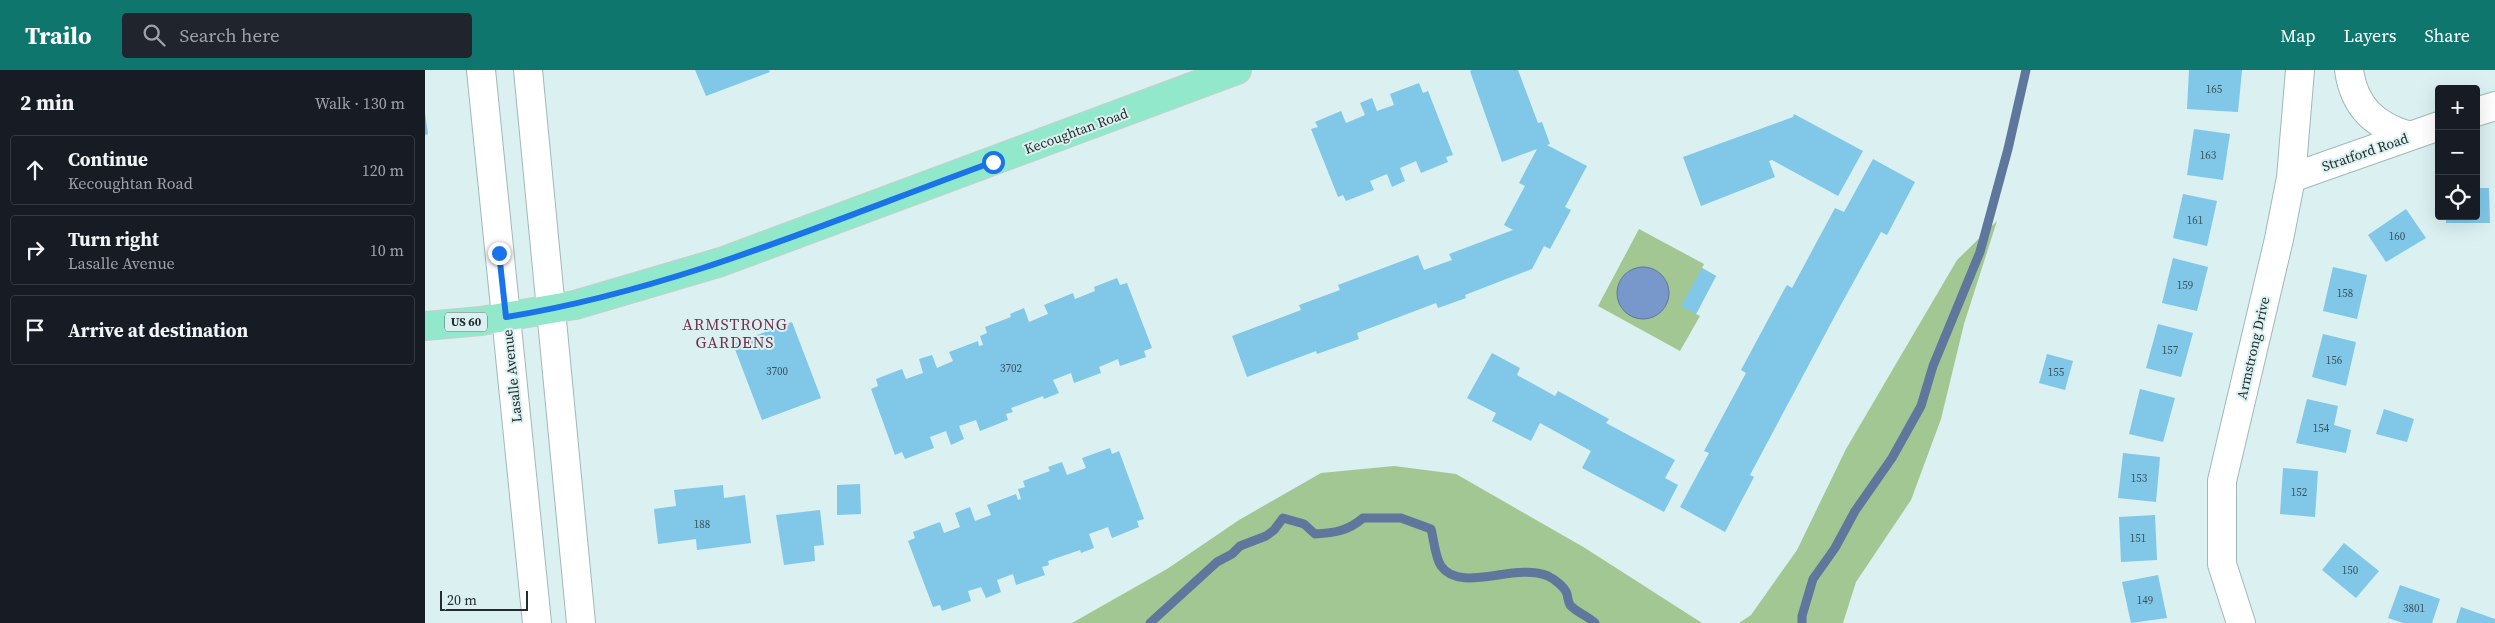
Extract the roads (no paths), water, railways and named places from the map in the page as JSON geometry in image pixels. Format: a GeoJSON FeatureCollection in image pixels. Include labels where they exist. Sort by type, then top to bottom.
{"type":"FeatureCollection","features":[{"type":"Feature","properties":{"kind":"main road","name":"Lasalle Avenue"},"geometry":{"type":"LineString","coordinates":[[481,70],[537,623]]}},
{"type":"Feature","properties":{"kind":"main road"},"geometry":{"type":"LineString","coordinates":[[528,70],[549,310],[581,623]]}},
{"type":"Feature","properties":{"kind":"main road","name":"Kecoughtan Road"},"geometry":{"type":"LineString","coordinates":[[425,326],[549,310],[599,299],[721,262],[1237,70]]}},
{"type":"Feature","properties":{"kind":"main road","name":"Armstrong Drive"},"geometry":{"type":"LineString","coordinates":[[2241,623],[2222,564],[2222,481],[2279,239],[2291,178],[2300,70]]}},
{"type":"Feature","properties":{"kind":"main road"},"geometry":{"type":"LineString","coordinates":[[2349,70],[2354,93],[2361,107],[2370,118],[2394,131],[2410,136]]}},
{"type":"Feature","properties":{"kind":"main road"},"geometry":{"type":"LineString","coordinates":[[2480,111],[2495,106]]}},
{"type":"Feature","properties":{"kind":"main road","name":"Stratford Road"},"geometry":{"type":"LineString","coordinates":[[2291,178],[2435,127]]}},
{"type":"Feature","properties":{"kind":"water"},"geometry":{"type":"Polygon","coordinates":[[[1638,267],[1648,267],[1657,271],[1665,279],[1669,293],[1665,307],[1657,315],[1648,319],[1638,319],[1629,315],[1621,307],[1617,298],[1617,288],[1621,279],[1629,271],[1638,267]]]}},
{"type":"Feature","properties":{"kind":"waterway"},"geometry":{"type":"LineString","coordinates":[[1802,623],[1802,616],[1813,579],[1835,548],[1855,511],[1892,458],[1921,406],[1933,366],[1980,252],[2008,149],[2026,70]]}},
{"type":"Feature","properties":{"kind":"waterway"},"geometry":{"type":"LineString","coordinates":[[1150,623],[1217,562],[1232,554],[1240,546],[1266,536],[1274,530],[1283,518],[1304,524],[1315,534],[1341,531],[1363,518],[1401,518],[1431,529],[1439,562],[1450,574],[1475,578],[1520,572],[1548,576],[1564,589],[1570,605],[1595,623]]}},
{"type":"Feature","properties":{"kind":"district","name":"ARMSTRONG GARDENS"},"geometry":{"type":"Point","coordinates":[735,333]}}]}
